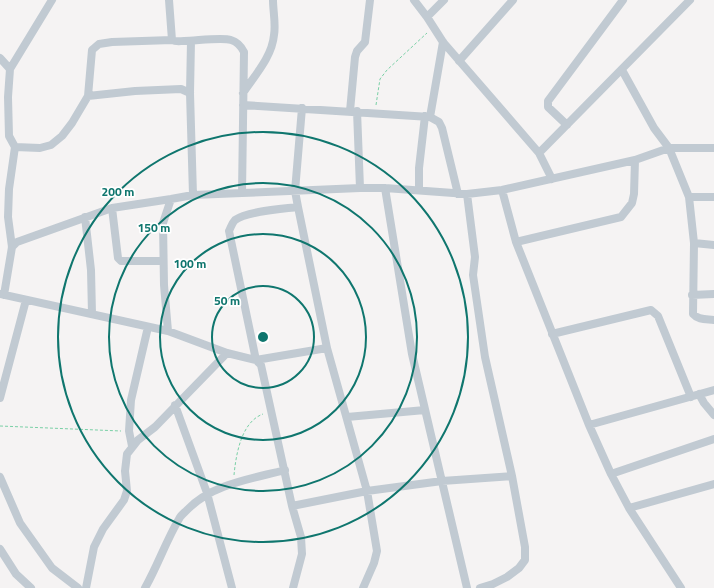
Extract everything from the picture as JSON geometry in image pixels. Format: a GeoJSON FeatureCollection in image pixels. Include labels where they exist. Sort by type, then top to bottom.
{"type":"FeatureCollection","features":[{"type":"Feature","properties":{"kind":"street"},"geometry":{"type":"LineString","coordinates":[[52,0],[10,69],[8,96],[9,136],[15,147],[9,189],[8,217],[12,247],[2,294],[168,331],[227,353],[256,360],[327,348]]}},
{"type":"Feature","properties":{"kind":"street"},"geometry":{"type":"LineString","coordinates":[[169,0],[172,40]]}},
{"type":"Feature","properties":{"kind":"street"},"geometry":{"type":"LineString","coordinates":[[243,93],[266,60],[271,45],[274,35],[273,0]]}},
{"type":"Feature","properties":{"kind":"street"},"geometry":{"type":"LineString","coordinates":[[360,188],[354,111],[355,57],[357,51],[365,42],[370,0]]}},
{"type":"Feature","properties":{"kind":"street"},"geometry":{"type":"LineString","coordinates":[[414,0],[443,42],[539,153],[552,178]]}},
{"type":"Feature","properties":{"kind":"street"},"geometry":{"type":"LineString","coordinates":[[427,17],[444,0]]}},
{"type":"Feature","properties":{"kind":"street"},"geometry":{"type":"LineString","coordinates":[[459,61],[513,0]]}},
{"type":"Feature","properties":{"kind":"street"},"geometry":{"type":"LineString","coordinates":[[567,125],[548,107],[548,101],[623,0]]}},
{"type":"Feature","properties":{"kind":"street"},"geometry":{"type":"LineString","coordinates":[[539,153],[690,0]]}},
{"type":"Feature","properties":{"kind":"street"},"geometry":{"type":"LineString","coordinates":[[15,147],[40,148],[51,145],[62,136],[72,123],[88,96],[92,50],[95,46],[112,42],[230,39],[237,42],[242,47],[244,52],[242,192]]}},
{"type":"Feature","properties":{"kind":"street"},"geometry":{"type":"LineString","coordinates":[[191,41],[190,93],[193,196]]}},
{"type":"Feature","properties":{"kind":"street"},"geometry":{"type":"LineString","coordinates":[[419,190],[419,168],[427,116],[443,42]]}},
{"type":"Feature","properties":{"kind":"street"},"geometry":{"type":"LineString","coordinates":[[0,58],[10,69]]}},
{"type":"Feature","properties":{"kind":"street"},"geometry":{"type":"LineString","coordinates":[[622,70],[654,128],[669,148],[689,197],[694,243],[692,295],[693,314],[696,317],[714,320]]}},
{"type":"Feature","properties":{"kind":"street"},"geometry":{"type":"LineString","coordinates":[[88,96],[135,91],[181,89],[190,93]]}},
{"type":"Feature","properties":{"kind":"street"},"geometry":{"type":"LineString","coordinates":[[243,105],[427,116],[439,122],[442,128],[458,194]]}},
{"type":"Feature","properties":{"kind":"street"},"geometry":{"type":"LineString","coordinates":[[302,108],[295,191],[327,348],[367,491],[377,551],[374,563],[363,588]]}},
{"type":"Feature","properties":{"kind":"street"},"geometry":{"type":"LineString","coordinates":[[12,247],[18,242],[112,208],[171,199],[242,192],[360,188],[385,188],[467,194],[502,190],[634,160],[669,148],[714,148]]}},
{"type":"Feature","properties":{"kind":"street"},"geometry":{"type":"LineString","coordinates":[[516,242],[621,217],[632,203],[634,194],[634,160]]}},
{"type":"Feature","properties":{"kind":"street"},"geometry":{"type":"LineString","coordinates":[[385,188],[412,354],[466,588]]}},
{"type":"Feature","properties":{"kind":"street"},"geometry":{"type":"LineString","coordinates":[[502,190],[516,242],[589,425],[611,474],[629,508],[681,588]]}},
{"type":"Feature","properties":{"kind":"street"},"geometry":{"type":"LineString","coordinates":[[467,194],[476,256],[473,275],[485,358],[512,476],[526,547],[525,560],[519,568],[494,584],[480,588]]}},
{"type":"Feature","properties":{"kind":"street"},"geometry":{"type":"LineString","coordinates":[[689,197],[714,197]]}},
{"type":"Feature","properties":{"kind":"street"},"geometry":{"type":"LineString","coordinates":[[168,331],[163,261],[163,224],[171,199]]}},
{"type":"Feature","properties":{"kind":"street"},"geometry":{"type":"LineString","coordinates":[[293,588],[302,554],[301,537],[292,506],[261,365],[256,360],[229,231],[231,224],[246,215],[298,207]]}},
{"type":"Feature","properties":{"kind":"street"},"geometry":{"type":"LineString","coordinates":[[112,208],[118,258],[122,261],[163,261]]}},
{"type":"Feature","properties":{"kind":"street"},"geometry":{"type":"LineString","coordinates":[[85,217],[91,270],[92,314]]}},
{"type":"Feature","properties":{"kind":"street"},"geometry":{"type":"LineString","coordinates":[[694,243],[714,245]]}},
{"type":"Feature","properties":{"kind":"street"},"geometry":{"type":"LineString","coordinates":[[692,295],[714,294]]}},
{"type":"Feature","properties":{"kind":"street"},"geometry":{"type":"LineString","coordinates":[[0,398],[26,300]]}},
{"type":"Feature","properties":{"kind":"street"},"geometry":{"type":"LineString","coordinates":[[552,334],[651,310],[658,316],[691,397]]}},
{"type":"Feature","properties":{"kind":"street"},"geometry":{"type":"LineString","coordinates":[[132,446],[129,431],[130,400],[148,327]]}},
{"type":"Feature","properties":{"kind":"street"},"geometry":{"type":"LineString","coordinates":[[86,588],[94,548],[103,529],[124,500],[127,491],[125,471],[127,454],[132,446],[155,427],[227,353]]}},
{"type":"Feature","properties":{"kind":"street"},"geometry":{"type":"LineString","coordinates":[[589,425],[714,390]]}},
{"type":"Feature","properties":{"kind":"street"},"geometry":{"type":"LineString","coordinates":[[699,394],[714,415]]}},
{"type":"Feature","properties":{"kind":"street"},"geometry":{"type":"LineString","coordinates":[[175,405],[207,493],[232,588]]}},
{"type":"Feature","properties":{"kind":"street"},"geometry":{"type":"LineString","coordinates":[[347,417],[425,410]]}},
{"type":"Feature","properties":{"kind":"street"},"geometry":{"type":"LineString","coordinates":[[611,474],[714,439]]}},
{"type":"Feature","properties":{"kind":"street"},"geometry":{"type":"LineString","coordinates":[[145,588],[156,570],[179,518],[194,503],[207,493],[234,483],[284,470]]}},
{"type":"Feature","properties":{"kind":"street"},"geometry":{"type":"LineString","coordinates":[[0,476],[20,523],[52,568],[78,588]]}},
{"type":"Feature","properties":{"kind":"street"},"geometry":{"type":"LineString","coordinates":[[292,506],[367,491],[442,481],[512,476]]}},
{"type":"Feature","properties":{"kind":"street"},"geometry":{"type":"LineString","coordinates":[[629,508],[714,484]]}},
{"type":"Feature","properties":{"kind":"street"},"geometry":{"type":"LineString","coordinates":[[0,550],[16,574],[31,588]]}},
{"type":"Feature","properties":{"kind":"path"},"geometry":{"type":"LineString","coordinates":[[375,113],[380,78],[386,70],[434,27]]}},
{"type":"Feature","properties":{"kind":"path"},"geometry":{"type":"LineString","coordinates":[[234,483],[235,461],[243,436],[249,425],[255,419],[261,415],[272,413]]}},
{"type":"Feature","properties":{"kind":"path"},"geometry":{"type":"LineString","coordinates":[[0,426],[129,431]]}}]}
